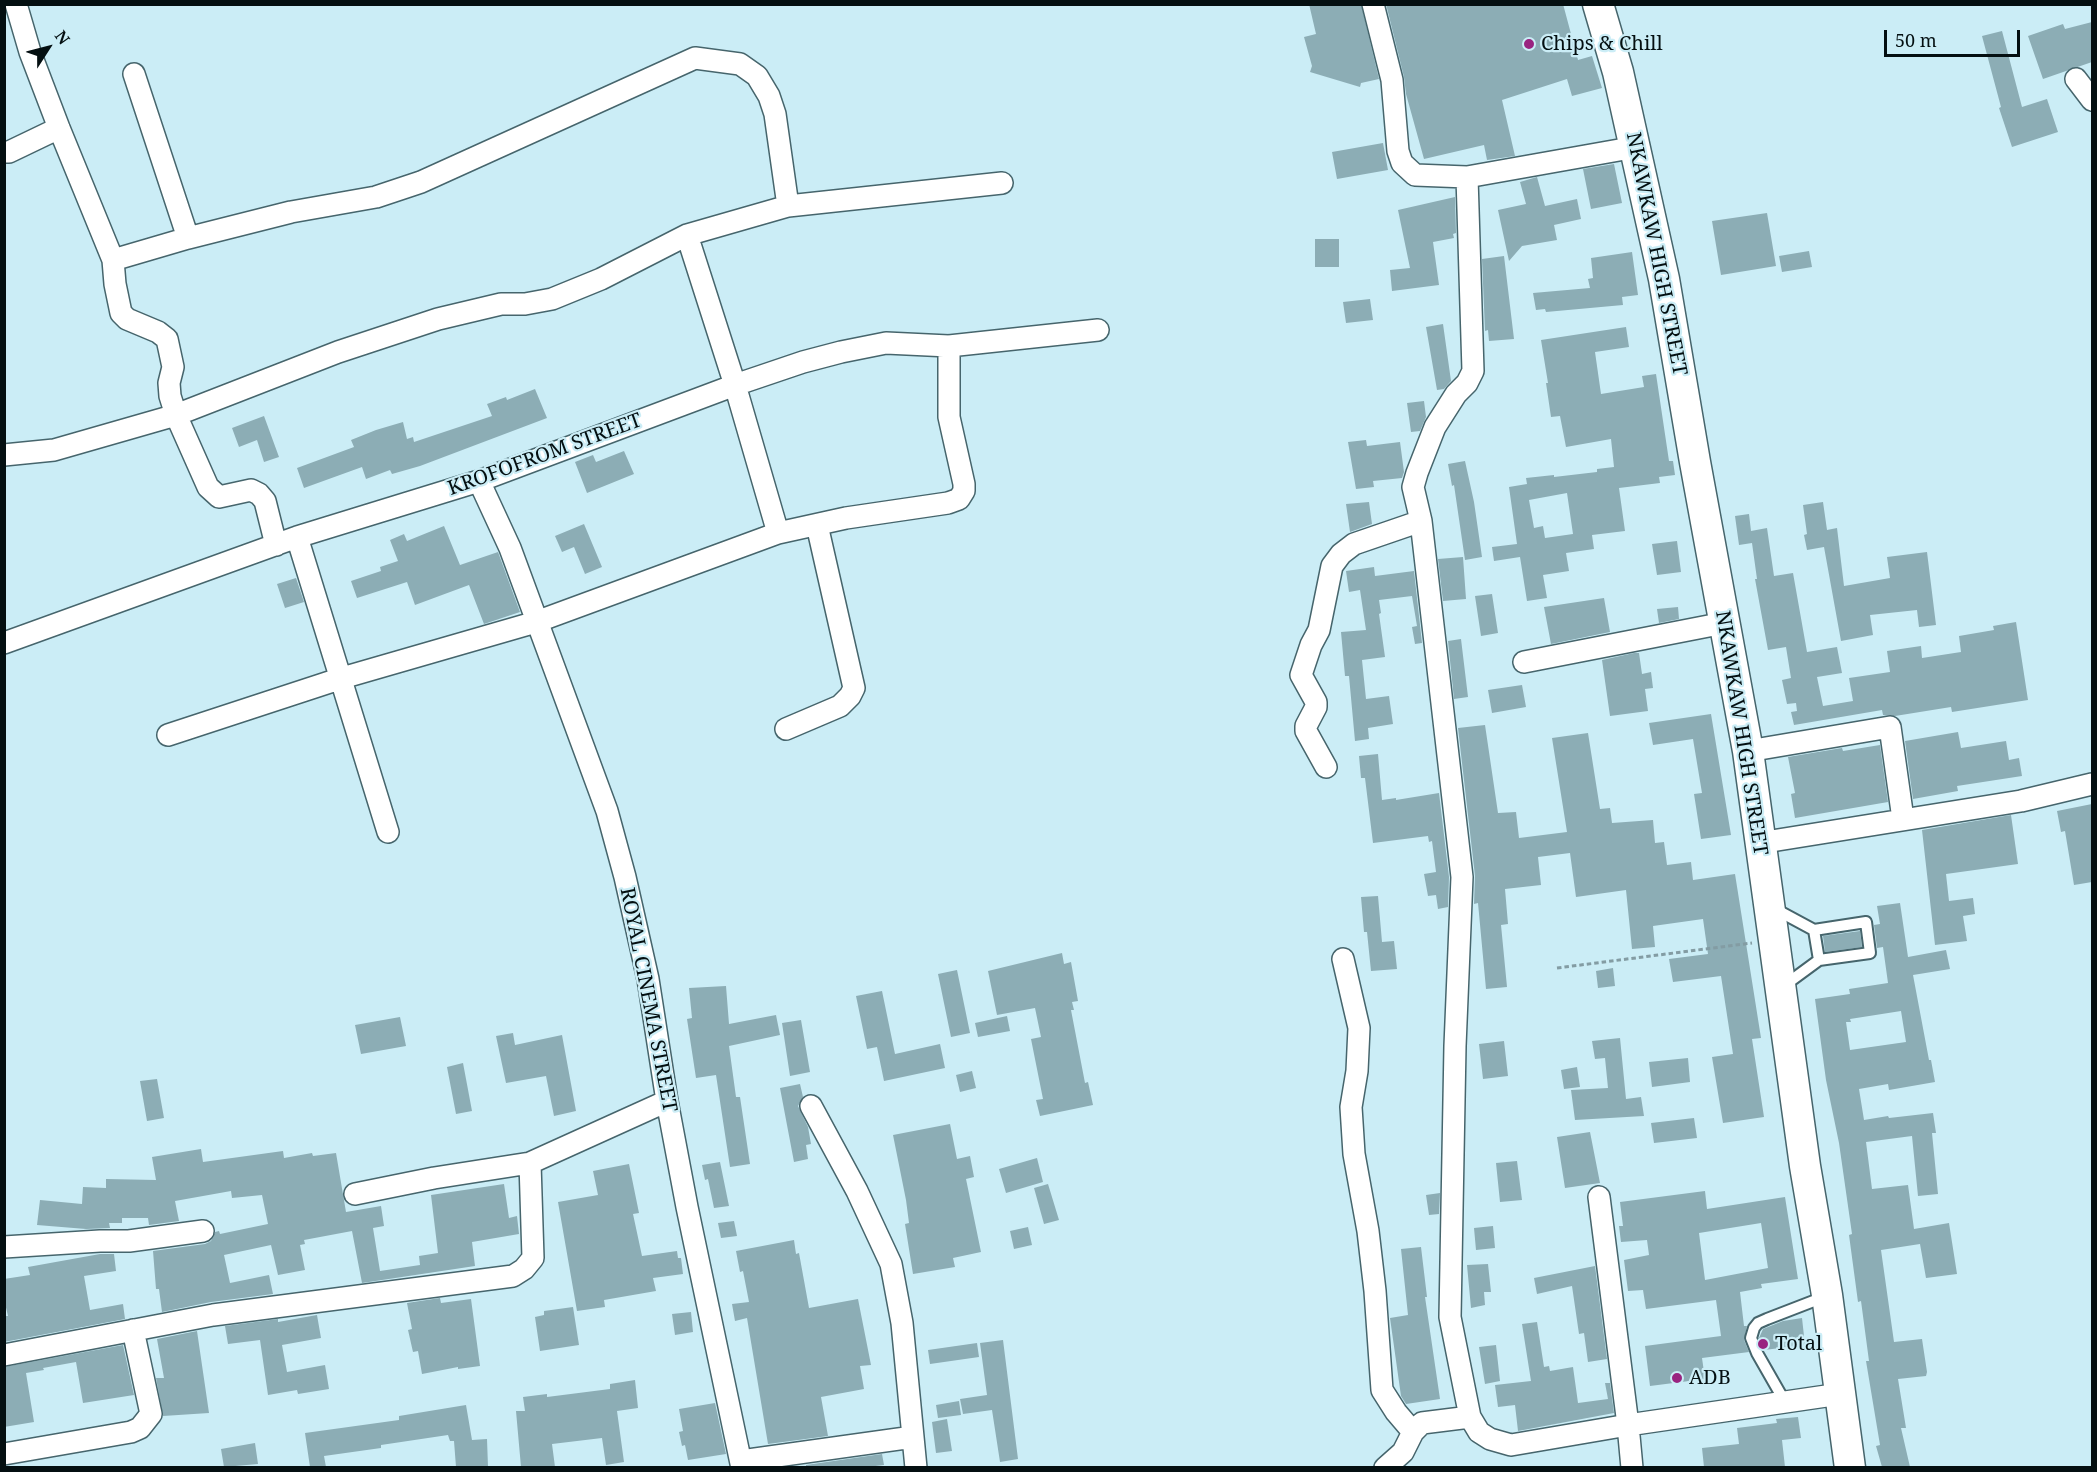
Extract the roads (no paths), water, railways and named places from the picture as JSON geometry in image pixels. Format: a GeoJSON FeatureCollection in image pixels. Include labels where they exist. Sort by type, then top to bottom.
{"type":"FeatureCollection","features":[{"type":"Feature","properties":{"kind":"main road","name":"NKAWKAW HIGH STREET"},"geometry":{"type":"LineString","coordinates":[[1598,4],[1618,72],[1664,279],[1748,751],[1804,1166],[1827,1295],[1850,1467]]}},
{"type":"Feature","properties":{"kind":"street"},"geometry":{"type":"LineString","coordinates":[[16,4],[30,52],[113,260],[121,313],[126,319],[159,332],[167,339],[173,367],[169,383],[170,396],[208,487],[219,497],[224,498],[251,490],[259,494],[265,501],[276,545]]}},
{"type":"Feature","properties":{"kind":"street"},"geometry":{"type":"LineString","coordinates":[[1373,4],[1392,80],[1398,152],[1402,163],[1415,175],[1467,177],[1636,147]]}},
{"type":"Feature","properties":{"kind":"street"},"geometry":{"type":"LineString","coordinates":[[113,260],[291,212],[376,197],[421,182],[695,58],[740,64],[757,76],[769,96],[775,114],[788,206]]}},
{"type":"Feature","properties":{"kind":"street"},"geometry":{"type":"LineString","coordinates":[[134,74],[188,238]]}},
{"type":"Feature","properties":{"kind":"street"},"geometry":{"type":"LineString","coordinates":[[2076,79],[2092,100]]}},
{"type":"Feature","properties":{"kind":"street"},"geometry":{"type":"LineString","coordinates":[[4,152],[9,152],[59,128]]}},
{"type":"Feature","properties":{"kind":"street"},"geometry":{"type":"LineString","coordinates":[[1467,177],[1473,371],[1467,384],[1456,394],[1435,427],[1413,487],[1421,521],[1462,877],[1455,1046],[1450,1317],[1470,1417],[1479,1432],[1490,1439],[1511,1445],[1628,1425],[1840,1394]]}},
{"type":"Feature","properties":{"kind":"street"},"geometry":{"type":"LineString","coordinates":[[4,455],[54,450],[176,415],[338,352],[438,319],[501,304],[525,304],[552,299],[577,290],[687,235],[788,206],[1002,183]]}},
{"type":"Feature","properties":{"kind":"street"},"geometry":{"type":"LineString","coordinates":[[687,235],[735,385],[778,533]]}},
{"type":"Feature","properties":{"kind":"street","name":"KROFOFROM STREET"},"geometry":{"type":"LineString","coordinates":[[4,643],[297,537],[479,481],[735,385],[803,362],[886,344],[949,346],[1098,330]]}},
{"type":"Feature","properties":{"kind":"street"},"geometry":{"type":"LineString","coordinates":[[168,735],[342,678],[536,622],[778,533],[846,518],[948,503],[959,499],[964,491],[964,484],[949,417],[949,346]]}},
{"type":"Feature","properties":{"kind":"street","name":"ROYAL CINEMA STREET"},"geometry":{"type":"LineString","coordinates":[[479,481],[510,548],[606,811],[622,866],[648,979],[667,1101],[687,1207],[742,1464]]}},
{"type":"Feature","properties":{"kind":"street"},"geometry":{"type":"LineString","coordinates":[[1326,767],[1306,731],[1306,726],[1317,707],[1301,675],[1311,645],[1319,630],[1332,566],[1341,554],[1354,544],[1421,521]]}},
{"type":"Feature","properties":{"kind":"street"},"geometry":{"type":"LineString","coordinates":[[786,729],[840,706],[854,688],[817,525]]}},
{"type":"Feature","properties":{"kind":"street"},"geometry":{"type":"LineString","coordinates":[[297,537],[388,832]]}},
{"type":"Feature","properties":{"kind":"street"},"geometry":{"type":"LineString","coordinates":[[1524,662],[1724,623]]}},
{"type":"Feature","properties":{"kind":"street"},"geometry":{"type":"LineString","coordinates":[[1748,751],[1890,726],[1903,819]]}},
{"type":"Feature","properties":{"kind":"street"},"geometry":{"type":"LineString","coordinates":[[1759,843],[2021,801],[2092,784]]}},
{"type":"Feature","properties":{"kind":"street"},"geometry":{"type":"LineString","coordinates":[[1343,959],[1359,1028],[1357,1071],[1351,1107],[1354,1154],[1368,1231],[1375,1291],[1382,1390],[1395,1412],[1413,1432]]}},
{"type":"Feature","properties":{"kind":"street"},"geometry":{"type":"LineString","coordinates":[[355,1194],[434,1178],[530,1163],[667,1101]]}},
{"type":"Feature","properties":{"kind":"street"},"geometry":{"type":"LineString","coordinates":[[811,1106],[857,1191],[891,1264],[902,1323],[916,1467]]}},
{"type":"Feature","properties":{"kind":"street"},"geometry":{"type":"LineString","coordinates":[[4,1355],[213,1315],[513,1276],[524,1269],[533,1258],[530,1163]]}},
{"type":"Feature","properties":{"kind":"street"},"geometry":{"type":"LineString","coordinates":[[1599,1197],[1632,1467]]}},
{"type":"Feature","properties":{"kind":"street"},"geometry":{"type":"LineString","coordinates":[[4,1246],[129,1241],[203,1231]]}},
{"type":"Feature","properties":{"kind":"street"},"geometry":{"type":"LineString","coordinates":[[4,1454],[131,1432],[140,1428],[151,1414],[133,1330]]}},
{"type":"Feature","properties":{"kind":"street"},"geometry":{"type":"LineString","coordinates":[[1385,1467],[1403,1452],[1413,1432],[1422,1423],[1470,1417]]}},
{"type":"Feature","properties":{"kind":"street"},"geometry":{"type":"LineString","coordinates":[[742,1464],[913,1437]]}},
{"type":"Feature","properties":{"kind":"lane"},"geometry":{"type":"LineString","coordinates":[[1769,906],[1814,930],[1866,922],[1870,953],[1820,960],[1780,988]]}},
{"type":"Feature","properties":{"kind":"lane"},"geometry":{"type":"LineString","coordinates":[[1814,930],[1820,960]]}},
{"type":"Feature","properties":{"kind":"lane"},"geometry":{"type":"LineString","coordinates":[[1785,1402],[1757,1353],[1752,1338],[1754,1328],[1767,1318],[1827,1295]]}},
{"type":"Feature","properties":{"kind":"place","name":"Chips & Chill"},"geometry":{"type":"Point","coordinates":[1529,44]}},
{"type":"Feature","properties":{"kind":"place","name":"Total"},"geometry":{"type":"Point","coordinates":[1763,1344]}},
{"type":"Feature","properties":{"kind":"place","name":"ADB"},"geometry":{"type":"Point","coordinates":[1677,1378]}}]}
